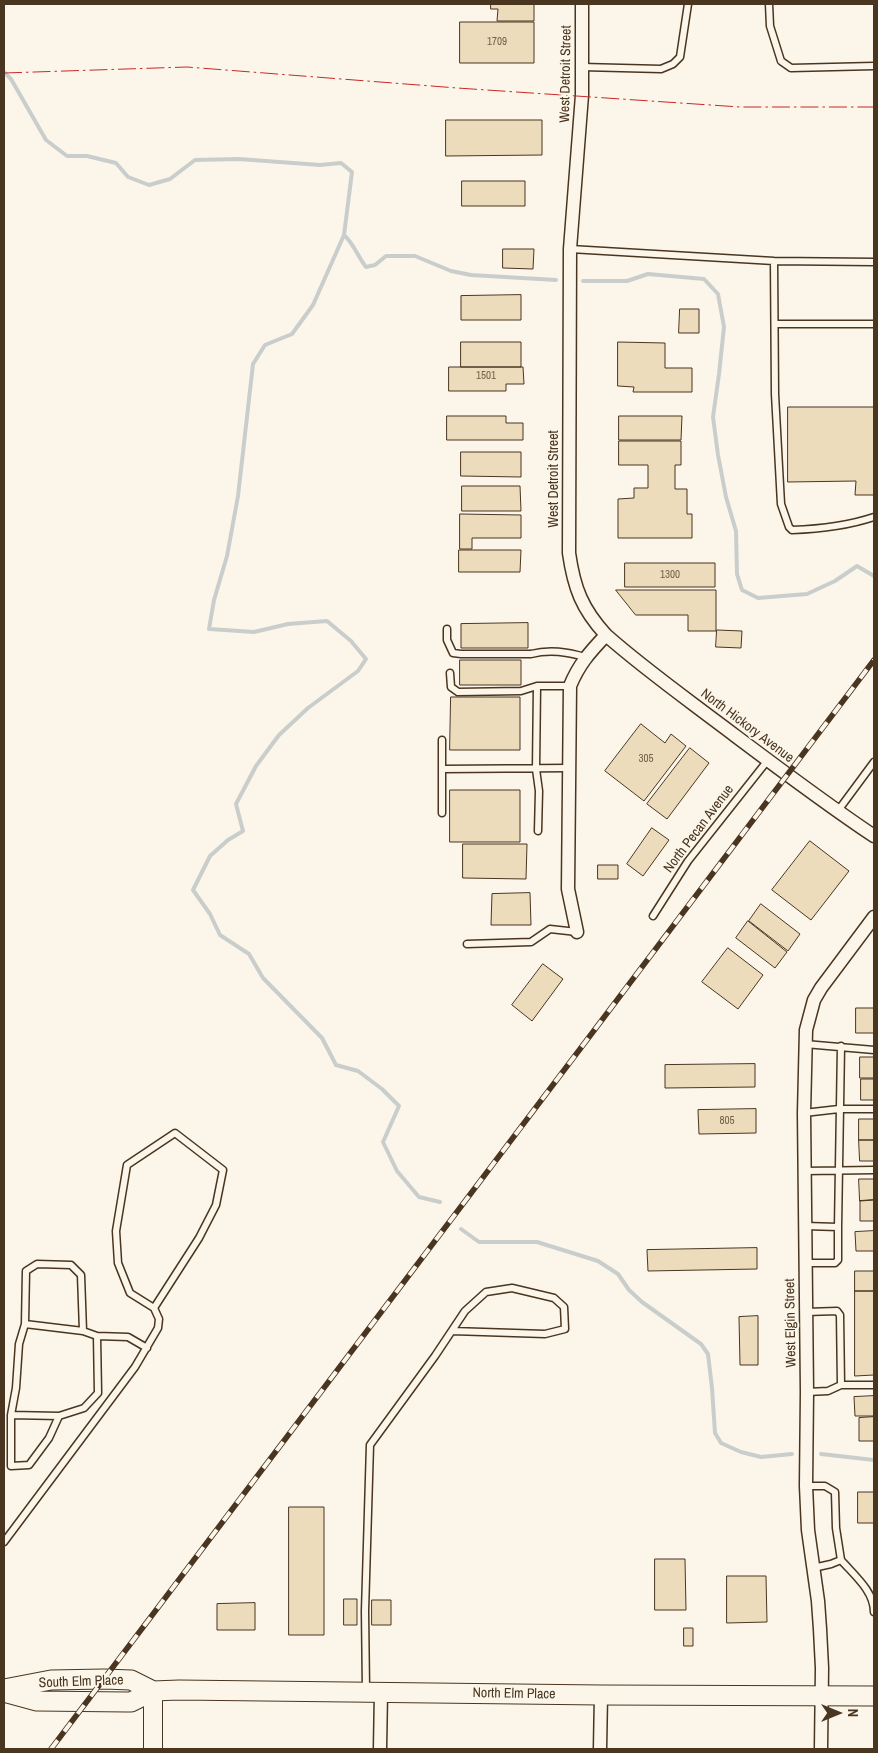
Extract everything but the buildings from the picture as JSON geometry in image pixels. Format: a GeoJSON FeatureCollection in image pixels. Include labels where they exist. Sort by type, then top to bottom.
{"type":"FeatureCollection","features":[{"type":"Feature","properties":{"kind":"main road","name":"South Elm Place"},"geometry":{"type":"LineString","coordinates":[[4,1690],[51,1680],[104,1679],[131,1680],[153,1691]]}},
{"type":"Feature","properties":{"kind":"main road","name":"North Elm Place"},"geometry":{"type":"LineString","coordinates":[[153,1691],[874,1696]]}},
{"type":"Feature","properties":{"kind":"street","name":"West Detroit Street"},"geometry":{"type":"LineString","coordinates":[[582,4],[582,95],[570,248],[569,553],[576,589],[594,622],[606,635]]}},
{"type":"Feature","properties":{"kind":"street"},"geometry":{"type":"LineString","coordinates":[[577,932],[568,889],[570,686],[576,670],[585,657],[606,635]]}},
{"type":"Feature","properties":{"kind":"street","name":"North Hickory Avenue"},"geometry":{"type":"LineString","coordinates":[[606,635],[630,656],[837,812],[874,836]]}},
{"type":"Feature","properties":{"kind":"street","name":"West Elgin Street"},"geometry":{"type":"LineString","coordinates":[[821,1749],[820,1629],[808,1530],[806,1486],[805,1044],[806,1030],[814,1000],[874,917]]}},
{"type":"Feature","properties":{"kind":"street"},"geometry":{"type":"LineString","coordinates":[[152,1749],[153,1691]]}},
{"type":"Feature","properties":{"kind":"street"},"geometry":{"type":"LineString","coordinates":[[374,1692],[380,1749]]}},
{"type":"Feature","properties":{"kind":"street"},"geometry":{"type":"LineString","coordinates":[[600,1749],[601,1695]]}},
{"type":"Feature","properties":{"kind":"lane"},"geometry":{"type":"LineString","coordinates":[[582,67],[661,69],[672,64],[680,57],[688,4]]}},
{"type":"Feature","properties":{"kind":"lane"},"geometry":{"type":"LineString","coordinates":[[769,4],[770,26],[781,61],[791,68],[874,66]]}},
{"type":"Feature","properties":{"kind":"lane"},"geometry":{"type":"LineString","coordinates":[[570,248],[774,261],[874,262]]}},
{"type":"Feature","properties":{"kind":"lane"},"geometry":{"type":"LineString","coordinates":[[774,261],[775,394],[781,504],[789,527],[792,530],[819,529],[850,525],[874,517]]}},
{"type":"Feature","properties":{"kind":"lane"},"geometry":{"type":"LineString","coordinates":[[775,324],[874,324]]}},
{"type":"Feature","properties":{"kind":"lane"},"geometry":{"type":"LineString","coordinates":[[447,629],[447,640],[453,653],[531,654],[549,651],[585,657]]}},
{"type":"Feature","properties":{"kind":"lane"},"geometry":{"type":"LineString","coordinates":[[450,673],[451,687],[458,692],[521,691],[537,686],[570,686]]}},
{"type":"Feature","properties":{"kind":"lane"},"geometry":{"type":"LineString","coordinates":[[537,686],[536,769],[539,791],[538,831]]}},
{"type":"Feature","properties":{"kind":"lane"},"geometry":{"type":"LineString","coordinates":[[442,740],[442,813]]}},
{"type":"Feature","properties":{"kind":"lane","name":"North Pecan Avenue"},"geometry":{"type":"LineString","coordinates":[[652,916],[688,860],[768,760]]}},
{"type":"Feature","properties":{"kind":"lane"},"geometry":{"type":"LineString","coordinates":[[837,812],[874,762]]}},
{"type":"Feature","properties":{"kind":"lane"},"geometry":{"type":"LineString","coordinates":[[442,769],[569,768]]}},
{"type":"Feature","properties":{"kind":"lane"},"geometry":{"type":"LineString","coordinates":[[467,944],[531,942],[550,929],[577,932]]}},
{"type":"Feature","properties":{"kind":"lane"},"geometry":{"type":"LineString","coordinates":[[805,1044],[874,1050]]}},
{"type":"Feature","properties":{"kind":"lane"},"geometry":{"type":"LineString","coordinates":[[805,1263],[835,1262],[838,1260],[841,1046]]}},
{"type":"Feature","properties":{"kind":"lane"},"geometry":{"type":"LineString","coordinates":[[804,1113],[874,1109]]}},
{"type":"Feature","properties":{"kind":"lane"},"geometry":{"type":"LineString","coordinates":[[4,1542],[135,1366],[158,1328],[159,1319],[154,1308],[130,1293],[118,1263],[116,1231],[127,1165],[175,1134],[224,1170],[216,1205],[199,1238],[154,1308]]}},
{"type":"Feature","properties":{"kind":"lane"},"geometry":{"type":"LineString","coordinates":[[805,1171],[874,1170]]}},
{"type":"Feature","properties":{"kind":"lane"},"geometry":{"type":"LineString","coordinates":[[805,1226],[838,1227]]}},
{"type":"Feature","properties":{"kind":"lane"},"geometry":{"type":"LineString","coordinates":[[59,1416],[49,1438],[29,1465],[11,1466],[11,1415],[16,1388],[20,1344],[26,1324],[26,1271],[37,1264],[71,1265],[81,1275],[83,1331]]}},
{"type":"Feature","properties":{"kind":"lane"},"geometry":{"type":"LineString","coordinates":[[374,1692],[365,1611],[370,1445],[465,1311],[486,1292],[512,1288],[554,1298],[564,1307],[565,1329],[545,1334],[452,1331]]}},
{"type":"Feature","properties":{"kind":"lane"},"geometry":{"type":"LineString","coordinates":[[806,1312],[837,1311],[840,1315],[841,1385]]}},
{"type":"Feature","properties":{"kind":"lane"},"geometry":{"type":"LineString","coordinates":[[26,1324],[83,1331],[97,1336],[128,1337],[147,1348]]}},
{"type":"Feature","properties":{"kind":"lane"},"geometry":{"type":"LineString","coordinates":[[11,1415],[59,1416],[84,1408],[98,1393],[97,1336]]}},
{"type":"Feature","properties":{"kind":"lane"},"geometry":{"type":"LineString","coordinates":[[807,1392],[828,1391],[841,1385],[874,1385]]}},
{"type":"Feature","properties":{"kind":"lane"},"geometry":{"type":"LineString","coordinates":[[806,1486],[825,1486],[835,1492],[836,1528],[841,1560],[870,1593],[874,1604],[874,1612]]}},
{"type":"Feature","properties":{"kind":"lane"},"geometry":{"type":"LineString","coordinates":[[813,1568],[841,1560]]}},
{"type":"Feature","properties":{"kind":"waterway"},"geometry":{"type":"LineString","coordinates":[[4,72],[11,79],[46,140],[67,156],[87,156],[116,163],[128,177],[149,185],[170,179],[195,160],[239,159],[320,165],[341,163],[352,172],[344,235],[313,305],[292,334],[265,345],[253,364],[238,496],[227,556],[214,600],[209,629],[254,632],[288,624],[327,621],[351,641],[366,659],[358,671],[308,708],[279,735],[256,766],[236,804],[243,831],[228,840],[210,856],[193,890],[210,914],[220,935],[249,954],[263,978],[322,1038],[336,1065],[358,1071],[382,1089],[399,1106],[383,1142],[397,1171],[419,1197],[440,1202]]}},
{"type":"Feature","properties":{"kind":"waterway"},"geometry":{"type":"LineString","coordinates":[[344,235],[351,242],[366,267],[375,265],[386,256],[415,256],[451,271],[471,275],[556,280]]}},
{"type":"Feature","properties":{"kind":"waterway"},"geometry":{"type":"LineString","coordinates":[[583,281],[627,281],[648,274],[704,279],[718,294],[724,327],[713,417],[726,497],[736,531],[737,574],[742,590],[758,598],[807,594],[835,581],[857,566],[874,576]]}},
{"type":"Feature","properties":{"kind":"waterway"},"geometry":{"type":"LineString","coordinates":[[461,1229],[479,1242],[537,1242],[598,1261],[618,1274],[629,1290],[642,1302],[701,1344],[708,1354],[715,1433],[721,1443],[741,1452],[761,1457],[792,1454]]}},
{"type":"Feature","properties":{"kind":"waterway"},"geometry":{"type":"LineString","coordinates":[[821,1454],[874,1460]]}},
{"type":"Feature","properties":{"kind":"railway"},"geometry":{"type":"LineString","coordinates":[[51,1749],[874,660]]}},
{"type":"Feature","properties":{"kind":"power"},"geometry":{"type":"LineString","coordinates":[[4,73],[187,67],[740,107],[874,107]]}}]}
